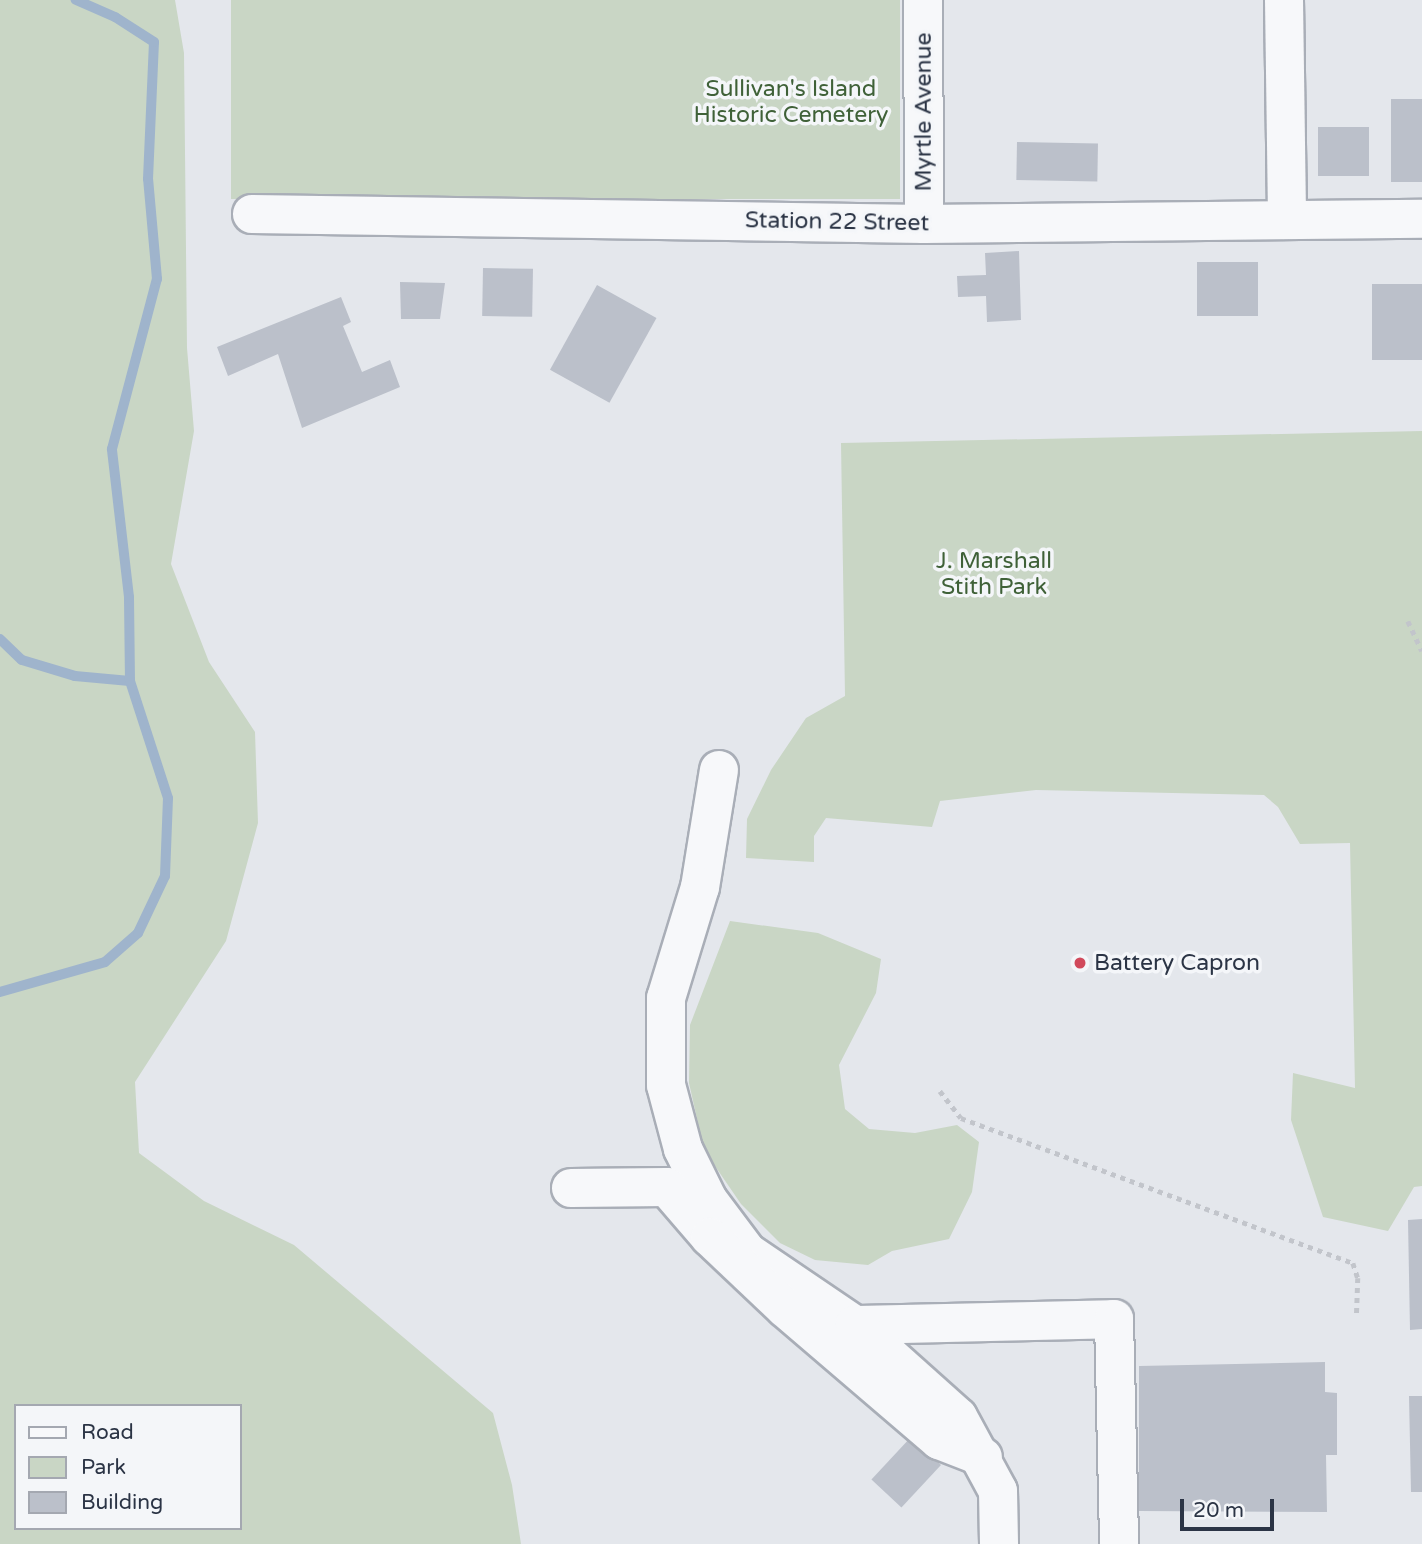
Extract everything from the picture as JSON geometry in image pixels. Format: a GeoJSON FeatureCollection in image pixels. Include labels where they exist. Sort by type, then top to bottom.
{"type":"FeatureCollection","features":[{"type":"Feature","properties":{"kind":"street","name":"Myrtle Avenue"},"geometry":{"type":"LineString","coordinates":[[923,0],[924,224]]}},
{"type":"Feature","properties":{"kind":"street"},"geometry":{"type":"LineString","coordinates":[[1284,0],[1287,220]]}},
{"type":"Feature","properties":{"kind":"street","name":"Station 22 Street"},"geometry":{"type":"LineString","coordinates":[[252,214],[924,224],[1422,219]]}},
{"type":"Feature","properties":{"kind":"street"},"geometry":{"type":"LineString","coordinates":[[719,770],[700,887],[666,998],[666,1085],[682,1149],[708,1200],[747,1252],[855,1325],[958,1417],[983,1457],[998,1491],[999,1544]]}},
{"type":"Feature","properties":{"kind":"street"},"geometry":{"type":"LineString","coordinates":[[571,1188],[667,1186],[710,1237],[795,1317],[939,1440],[983,1457]]}},
{"type":"Feature","properties":{"kind":"street"},"geometry":{"type":"LineString","coordinates":[[855,1325],[1114,1319],[1119,1544]]}},
{"type":"Feature","properties":{"kind":"path"},"geometry":{"type":"LineString","coordinates":[[1408,621],[1422,651]]}},
{"type":"Feature","properties":{"kind":"path"},"geometry":{"type":"LineString","coordinates":[[940,1091],[961,1118],[1353,1263],[1358,1278],[1357,1313]]}},
{"type":"Feature","properties":{"kind":"green space"},"geometry":{"type":"Polygon","coordinates":[[[0,0],[175,0],[184,53],[187,348],[194,431],[171,564],[209,662],[255,732],[258,823],[226,941],[135,1082],[139,1153],[204,1201],[294,1245],[493,1413],[512,1485],[521,1544],[0,1544],[0,0]]]}},
{"type":"Feature","properties":{"kind":"green space","name":"Sullivan's Island Historic Cemetery"},"geometry":{"type":"Polygon","coordinates":[[[231,0],[900,0],[900,199],[231,199],[231,0]]]}},
{"type":"Feature","properties":{"kind":"green space","name":"J. Marshall Stith Park"},"geometry":{"type":"Polygon","coordinates":[[[1422,431],[1422,1186],[1414,1187],[1388,1231],[1323,1217],[1291,1120],[1293,1073],[1355,1088],[1350,843],[1300,844],[1278,807],[1264,795],[1036,790],[940,801],[932,827],[826,818],[814,836],[814,862],[746,858],[747,819],[771,770],[806,718],[845,696],[841,443],[1422,431]]]}},
{"type":"Feature","properties":{"kind":"green space"},"geometry":{"type":"Polygon","coordinates":[[[730,921],[818,933],[881,959],[876,993],[839,1065],[845,1109],[869,1129],[915,1133],[957,1125],[979,1142],[972,1192],[949,1239],[892,1251],[868,1265],[815,1260],[780,1243],[741,1204],[704,1150],[689,1083],[690,1025],[730,921]]]}},
{"type":"Feature","properties":{"kind":"building"},"geometry":{"type":"Polygon","coordinates":[[[1391,99],[1422,99],[1422,182],[1391,182],[1391,99]]]}},
{"type":"Feature","properties":{"kind":"building"},"geometry":{"type":"Polygon","coordinates":[[[1318,127],[1369,127],[1369,176],[1318,176],[1318,127]]]}},
{"type":"Feature","properties":{"kind":"building"},"geometry":{"type":"Polygon","coordinates":[[[1017,142],[1098,143],[1097,181],[1016,180],[1017,142]]]}},
{"type":"Feature","properties":{"kind":"building"},"geometry":{"type":"Polygon","coordinates":[[[1019,251],[1021,320],[987,322],[986,296],[958,297],[957,276],[986,275],[985,253],[1019,251]]]}},
{"type":"Feature","properties":{"kind":"building"},"geometry":{"type":"Polygon","coordinates":[[[1197,262],[1258,262],[1258,316],[1197,316],[1197,262]]]}},
{"type":"Feature","properties":{"kind":"building"},"geometry":{"type":"Polygon","coordinates":[[[483,268],[533,269],[532,317],[482,316],[483,268]]]}},
{"type":"Feature","properties":{"kind":"building"},"geometry":{"type":"Polygon","coordinates":[[[400,282],[445,283],[440,319],[401,319],[400,282]]]}},
{"type":"Feature","properties":{"kind":"building"},"geometry":{"type":"Polygon","coordinates":[[[1372,284],[1422,284],[1422,360],[1372,360],[1372,284]]]}},
{"type":"Feature","properties":{"kind":"building"},"geometry":{"type":"Polygon","coordinates":[[[597,285],[656,318],[609,403],[550,370],[597,285]]]}},
{"type":"Feature","properties":{"kind":"building"},"geometry":{"type":"Polygon","coordinates":[[[341,297],[351,322],[343,326],[362,372],[390,360],[400,387],[302,428],[278,354],[228,376],[217,347],[341,297]]]}},
{"type":"Feature","properties":{"kind":"building"},"geometry":{"type":"Polygon","coordinates":[[[1422,1219],[1422,1329],[1410,1330],[1408,1220],[1422,1219]]]}},
{"type":"Feature","properties":{"kind":"building"},"geometry":{"type":"Polygon","coordinates":[[[1325,1362],[1325,1392],[1337,1393],[1337,1455],[1326,1455],[1327,1512],[1139,1511],[1139,1366],[1325,1362]]]}},
{"type":"Feature","properties":{"kind":"building"},"geometry":{"type":"Polygon","coordinates":[[[1409,1396],[1422,1396],[1422,1492],[1411,1492],[1409,1396]]]}},
{"type":"Feature","properties":{"kind":"building"},"geometry":{"type":"Polygon","coordinates":[[[911,1437],[941,1465],[901,1507],[871,1479],[911,1437]]]}},
{"type":"Feature","properties":{"kind":"waterway"},"geometry":{"type":"LineString","coordinates":[[0,992],[105,962],[138,933],[165,876],[168,798],[130,681],[129,597],[112,449],[157,279],[148,179],[154,42],[115,17],[76,0]]}},
{"type":"Feature","properties":{"kind":"waterway"},"geometry":{"type":"LineString","coordinates":[[0,639],[22,660],[75,676],[130,681]]}},
{"type":"Feature","properties":{"kind":"place","name":"Battery Capron"},"geometry":{"type":"Point","coordinates":[1080,963]}}]}
